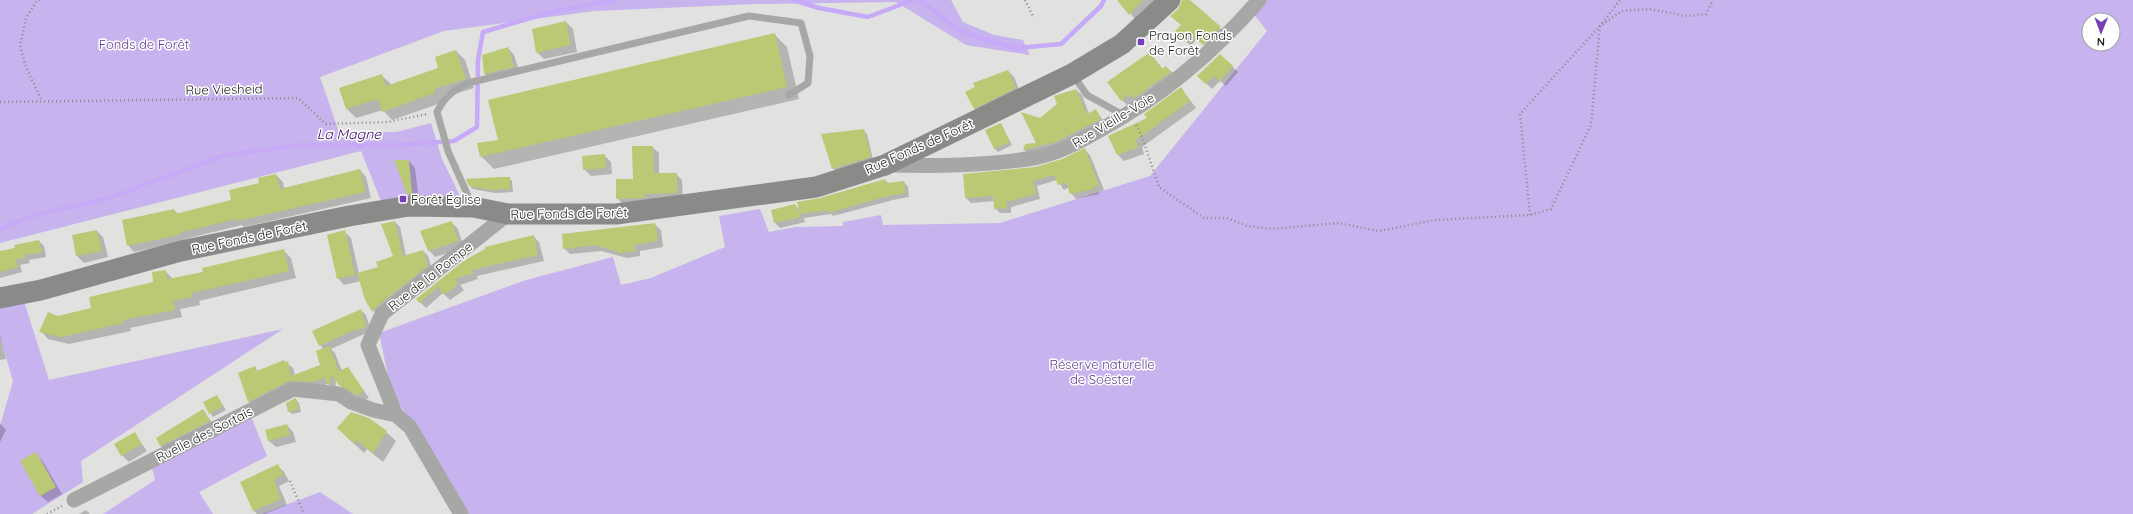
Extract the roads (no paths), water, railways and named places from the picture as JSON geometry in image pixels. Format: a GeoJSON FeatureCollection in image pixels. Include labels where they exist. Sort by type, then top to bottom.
{"type":"FeatureCollection","features":[{"type":"Feature","properties":{"kind":"main road","name":"Rue Fonds de Forêt"},"geometry":{"type":"LineString","coordinates":[[0,298],[41,290],[181,251],[349,216],[409,206],[473,207],[508,214],[616,214],[816,187],[885,165],[1072,74],[1122,44],[1170,0]]}},
{"type":"Feature","properties":{"kind":"street","name":"Rue Vieille-Voie"},"geometry":{"type":"LineString","coordinates":[[885,165],[953,166],[1034,158],[1072,146],[1125,116],[1168,87],[1210,50],[1259,0]]}},
{"type":"Feature","properties":{"kind":"street","name":"Rue de la Pompe"},"geometry":{"type":"LineString","coordinates":[[461,514],[410,427],[396,415],[368,346],[382,314],[508,214]]}},
{"type":"Feature","properties":{"kind":"street","name":"Ruelle des Sortais"},"geometry":{"type":"LineString","coordinates":[[74,500],[293,389],[339,394]]}},
{"type":"Feature","properties":{"kind":"street","name":"Rue de la Pompe"},"geometry":{"type":"LineString","coordinates":[[339,394],[351,402],[373,410],[396,415]]}},
{"type":"Feature","properties":{"kind":"lane"},"geometry":{"type":"LineString","coordinates":[[473,207],[448,151],[437,112],[444,100],[455,89],[468,83],[749,16],[801,24],[810,56],[808,83],[789,94]]}},
{"type":"Feature","properties":{"kind":"lane"},"geometry":{"type":"LineString","coordinates":[[1072,74],[1086,96],[1125,116]]}},
{"type":"Feature","properties":{"kind":"waterway","name":"La Magne"},"geometry":{"type":"LineString","coordinates":[[0,229],[32,216],[109,198],[225,155],[302,145],[398,145],[454,141],[477,127],[478,60],[483,32],[551,12],[614,0]]}},
{"type":"Feature","properties":{"kind":"waterway","name":"La Magne"},"geometry":{"type":"LineString","coordinates":[[793,0],[819,8],[868,17],[913,0]]}},
{"type":"Feature","properties":{"kind":"waterway","name":"La Magne"},"geometry":{"type":"LineString","coordinates":[[920,0],[958,30],[1017,48],[1061,44],[1101,6],[1104,0]]}},
{"type":"Feature","properties":{"kind":"place","name":"Prayon Fonds de Forêt"},"geometry":{"type":"Point","coordinates":[1141,42]}},
{"type":"Feature","properties":{"kind":"place","name":"Forêt Église"},"geometry":{"type":"Point","coordinates":[403,199]}},
{"type":"Feature","properties":{"kind":"park label","name":"Fonds de Forêt"},"geometry":{"type":"Point","coordinates":[144,44]}},
{"type":"Feature","properties":{"kind":"park label","name":"Réserve naturelle de Soëster"},"geometry":{"type":"Point","coordinates":[1102,372]}}]}
